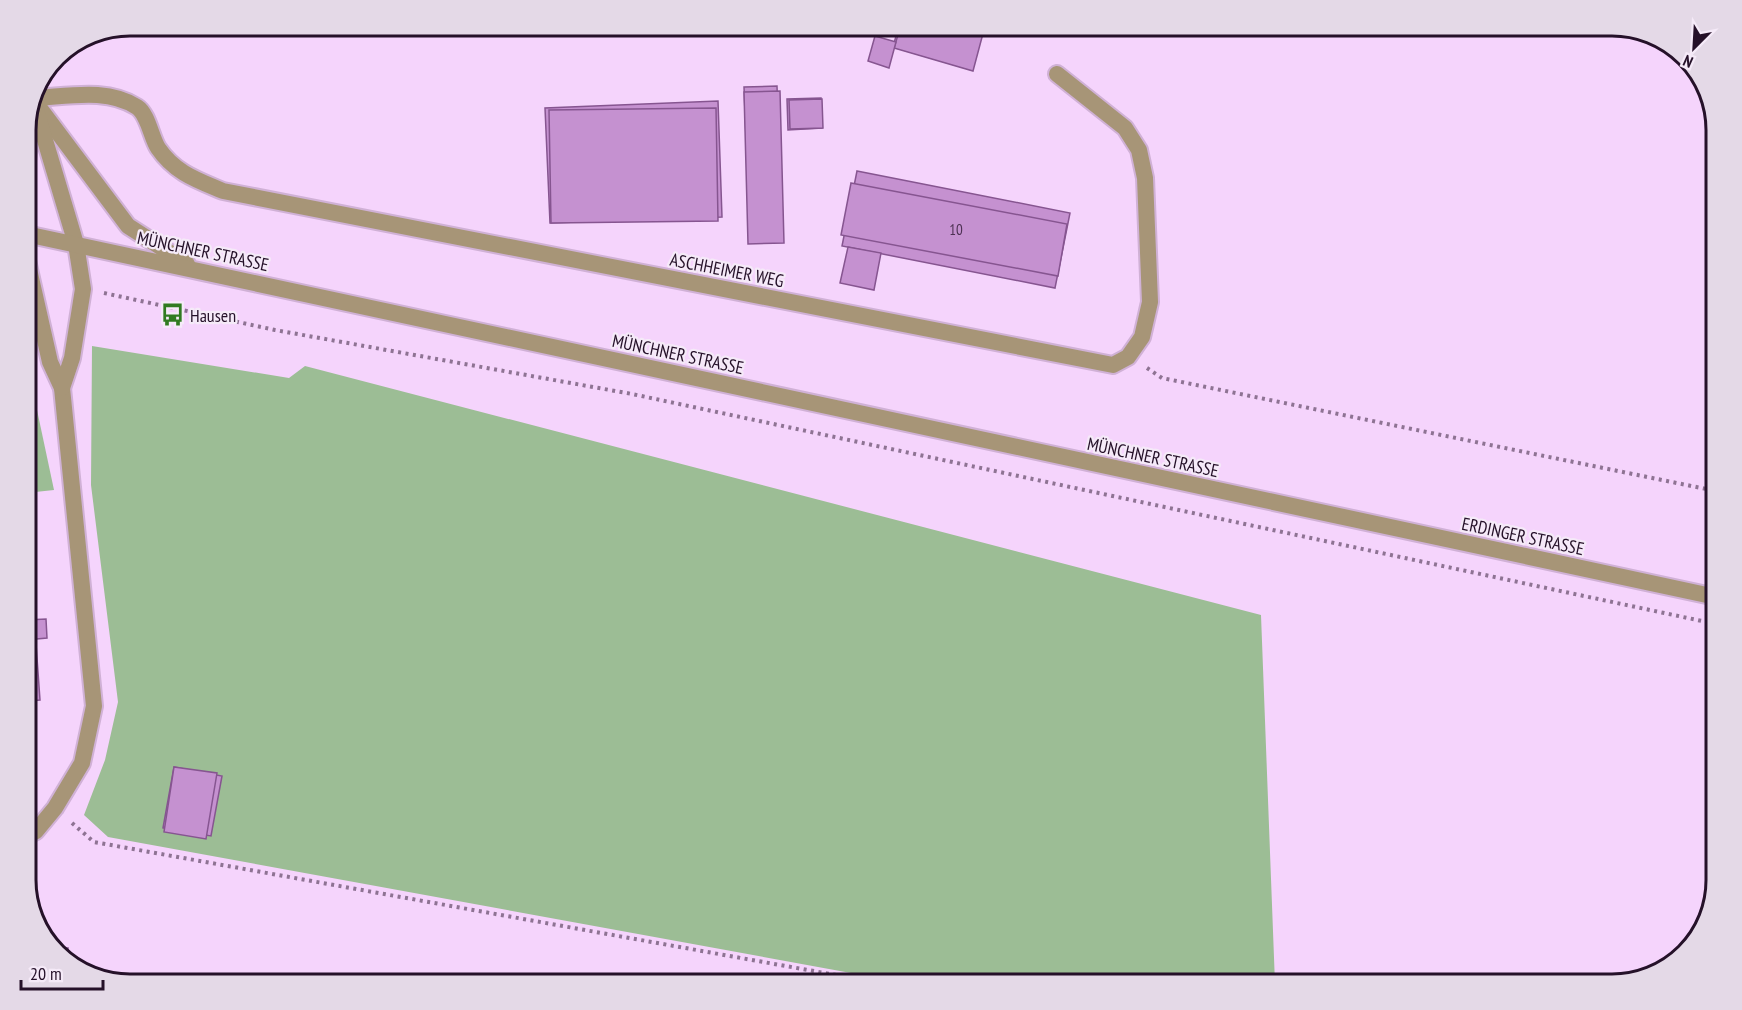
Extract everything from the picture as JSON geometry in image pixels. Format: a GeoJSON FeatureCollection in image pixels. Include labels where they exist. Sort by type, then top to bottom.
{"type":"FeatureCollection","features":[{"type":"Feature","properties":{"kind":"street"},"geometry":{"type":"LineString","coordinates":[[1057,74],[1125,128],[1139,150],[1145,178],[1150,302],[1142,337],[1128,357]]}},
{"type":"Feature","properties":{"kind":"street","name":"ASCHHEIMER WEG"},"geometry":{"type":"LineString","coordinates":[[41,100],[84,94],[113,96],[140,108],[159,148],[182,174],[223,191],[1113,365],[1128,357]]}},
{"type":"Feature","properties":{"kind":"street"},"geometry":{"type":"LineString","coordinates":[[39,105],[128,226],[196,270]]}},
{"type":"Feature","properties":{"kind":"street"},"geometry":{"type":"LineString","coordinates":[[38,110],[76,244],[83,289],[72,358],[62,388]]}},
{"type":"Feature","properties":{"kind":"street","name":"MÜNCHNER STRASSE"},"geometry":{"type":"LineString","coordinates":[[36,236],[1322,513]]}},
{"type":"Feature","properties":{"kind":"street"},"geometry":{"type":"LineString","coordinates":[[36,300],[50,362],[62,388],[94,706],[82,763],[55,808],[36,831]]}},
{"type":"Feature","properties":{"kind":"street","name":"ERDINGER STRASSE"},"geometry":{"type":"LineString","coordinates":[[1322,513],[1706,595]]}},
{"type":"Feature","properties":{"kind":"path"},"geometry":{"type":"LineString","coordinates":[[83,289],[275,330],[632,394],[1706,622]]}},
{"type":"Feature","properties":{"kind":"path"},"geometry":{"type":"LineString","coordinates":[[1128,357],[1162,378],[1706,489]]}},
{"type":"Feature","properties":{"kind":"path"},"geometry":{"type":"LineString","coordinates":[[55,808],[94,842],[830,974]]}},
{"type":"Feature","properties":{"kind":"green space"},"geometry":{"type":"Polygon","coordinates":[[[92,346],[289,378],[305,366],[1261,615],[1275,974],[856,974],[108,837],[84,815],[105,760],[118,702],[91,485],[92,346]]]}},
{"type":"Feature","properties":{"kind":"green space"},"geometry":{"type":"Polygon","coordinates":[[[36,410],[37,410],[54,490],[36,492],[36,410]]]}},
{"type":"Feature","properties":{"kind":"building"},"geometry":{"type":"Polygon","coordinates":[[[875,36],[896,42],[889,68],[868,61],[875,36]]]}},
{"type":"Feature","properties":{"kind":"building"},"geometry":{"type":"Polygon","coordinates":[[[896,36],[981,36],[972,70],[893,47],[896,36]]]}},
{"type":"Feature","properties":{"kind":"building"},"geometry":{"type":"Polygon","coordinates":[[[898,36],[982,36],[973,71],[894,48],[898,36]]]}},
{"type":"Feature","properties":{"kind":"building"},"geometry":{"type":"Polygon","coordinates":[[[777,86],[782,239],[750,240],[744,87],[777,86]]]}},
{"type":"Feature","properties":{"kind":"building"},"geometry":{"type":"Polygon","coordinates":[[[780,91],[784,243],[748,244],[744,92],[780,91]]]}},
{"type":"Feature","properties":{"kind":"building"},"geometry":{"type":"Polygon","coordinates":[[[821,98],[822,128],[788,130],[787,99],[821,98]]]}},
{"type":"Feature","properties":{"kind":"building"},"geometry":{"type":"Polygon","coordinates":[[[822,99],[823,128],[790,129],[789,100],[822,99]]]}},
{"type":"Feature","properties":{"kind":"building"},"geometry":{"type":"Polygon","coordinates":[[[718,101],[722,217],[550,223],[545,108],[718,101]]]}},
{"type":"Feature","properties":{"kind":"building"},"geometry":{"type":"Polygon","coordinates":[[[716,108],[718,221],[551,223],[549,110],[716,108]]]}},
{"type":"Feature","properties":{"kind":"building"},"geometry":{"type":"Polygon","coordinates":[[[857,171],[1070,213],[1055,288],[842,246],[857,171]]]}},
{"type":"Feature","properties":{"kind":"building"},"geometry":{"type":"Polygon","coordinates":[[[851,183],[1067,224],[1058,276],[841,235],[851,183]]]}},
{"type":"Feature","properties":{"kind":"building"},"geometry":{"type":"Polygon","coordinates":[[[848,247],[881,253],[874,290],[840,283],[848,247]]]}},
{"type":"Feature","properties":{"kind":"building"},"geometry":{"type":"Polygon","coordinates":[[[46,619],[47,638],[36,639],[36,620],[46,619]]]}},
{"type":"Feature","properties":{"kind":"building"},"geometry":{"type":"Polygon","coordinates":[[[36,644],[40,700],[36,700],[36,644]]]}},
{"type":"Feature","properties":{"kind":"building"},"geometry":{"type":"Polygon","coordinates":[[[174,767],[222,776],[211,836],[163,828],[174,767]]]}},
{"type":"Feature","properties":{"kind":"building"},"geometry":{"type":"Polygon","coordinates":[[[174,767],[217,773],[206,839],[164,832],[174,767]]]}},
{"type":"Feature","properties":{"kind":"place","name":"Hausen"},"geometry":{"type":"Point","coordinates":[172,315]}}]}
